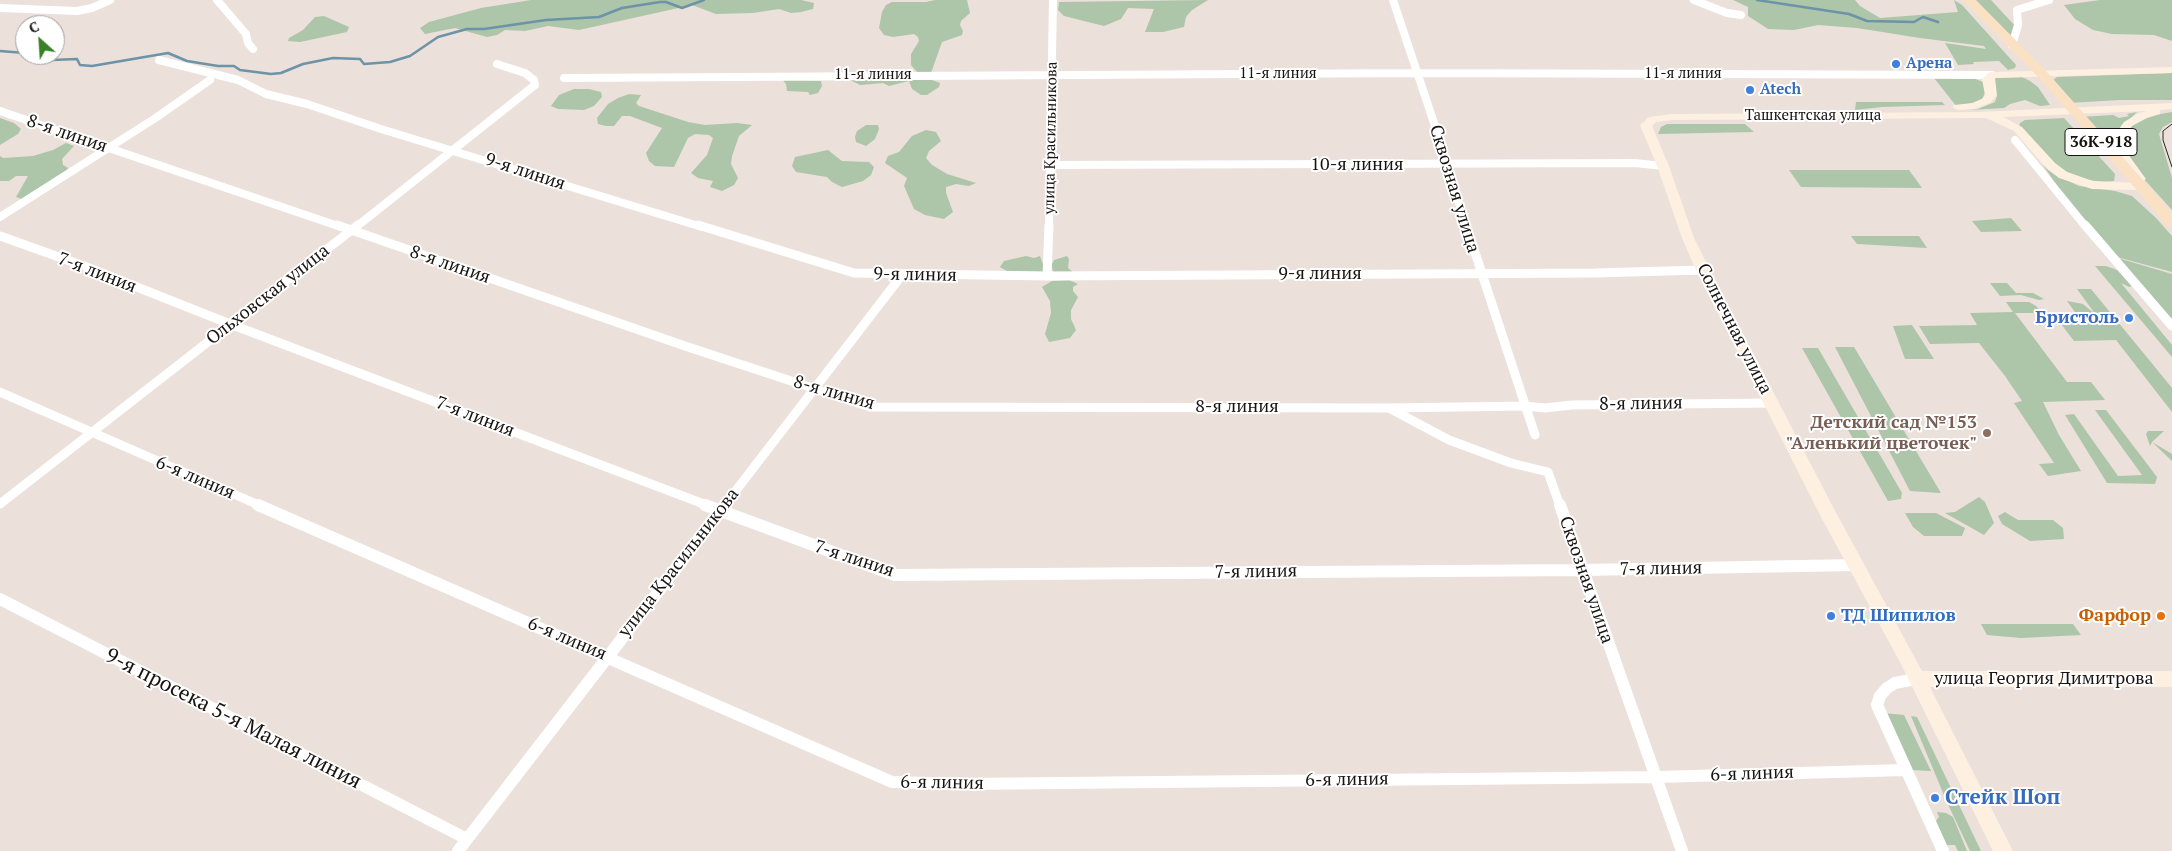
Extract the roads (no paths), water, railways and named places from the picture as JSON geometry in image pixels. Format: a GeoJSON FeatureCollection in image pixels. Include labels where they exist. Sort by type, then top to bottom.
{"type":"FeatureCollection","features":[{"type":"Feature","properties":{"kind":"main road","name":"36К-918"},"geometry":{"type":"LineString","coordinates":[[1969,0],[1978,10],[1986,15],[2134,186],[2172,223]]}},
{"type":"Feature","properties":{"kind":"main road","name":"36К-918"},"geometry":{"type":"LineString","coordinates":[[1978,10],[1979,16],[2112,155],[2161,208],[2172,223]]}},
{"type":"Feature","properties":{"kind":"main road"},"geometry":{"type":"LineString","coordinates":[[1845,116],[1882,109],[1974,106],[1986,101],[1991,95],[1988,79],[1992,76],[2172,70]]}},
{"type":"Feature","properties":{"kind":"main road"},"geometry":{"type":"LineString","coordinates":[[2161,208],[2157,199],[2132,170],[2121,149],[2120,141],[2124,128],[2133,120],[2143,115],[2172,107]]}},
{"type":"Feature","properties":{"kind":"main road"},"geometry":{"type":"LineString","coordinates":[[1978,115],[2172,107]]}},
{"type":"Feature","properties":{"kind":"main road"},"geometry":{"type":"LineString","coordinates":[[2016,135],[2018,120],[2033,113]]}},
{"type":"Feature","properties":{"kind":"main road"},"geometry":{"type":"LineString","coordinates":[[1978,115],[2006,122],[2016,135],[2064,175],[2092,185],[2134,186]]}},
{"type":"Feature","properties":{"kind":"main road","name":"Ташкентская улица"},"geometry":{"type":"LineString","coordinates":[[1648,122],[1672,117],[1978,115]]}},
{"type":"Feature","properties":{"kind":"main road","name":"Солнечная улица"},"geometry":{"type":"LineString","coordinates":[[1648,122],[1646,129],[1663,166],[1686,232],[1703,270],[1916,679],[2003,851]]}},
{"type":"Feature","properties":{"kind":"main road","name":"улица Георгия Димитрова"},"geometry":{"type":"LineString","coordinates":[[1916,679],[2172,680]]}},
{"type":"Feature","properties":{"kind":"street"},"geometry":{"type":"LineString","coordinates":[[0,8],[76,11],[92,8],[110,0]]}},
{"type":"Feature","properties":{"kind":"street"},"geometry":{"type":"LineString","coordinates":[[217,0],[246,34],[248,43],[253,49]]}},
{"type":"Feature","properties":{"kind":"street","name":"улица Красильникова"},"geometry":{"type":"LineString","coordinates":[[1047,276],[1051,165],[1052,0]]}},
{"type":"Feature","properties":{"kind":"street","name":"Сквозная улица"},"geometry":{"type":"LineString","coordinates":[[1393,0],[1448,164],[1480,273],[1535,435]]}},
{"type":"Feature","properties":{"kind":"street"},"geometry":{"type":"LineString","coordinates":[[1694,0],[1727,13],[1741,15]]}},
{"type":"Feature","properties":{"kind":"street"},"geometry":{"type":"LineString","coordinates":[[2012,45],[2018,24],[2017,10],[2049,0]]}},
{"type":"Feature","properties":{"kind":"street","name":"9-я линия"},"geometry":{"type":"LineString","coordinates":[[159,60],[238,80],[266,94],[854,274],[1047,276],[1595,273],[1703,270]]}},
{"type":"Feature","properties":{"kind":"street","name":"Ольховская улица"},"geometry":{"type":"LineString","coordinates":[[0,504],[502,113],[535,85],[534,80],[525,72],[497,64]]}},
{"type":"Feature","properties":{"kind":"street","name":"11-я линия"},"geometry":{"type":"LineString","coordinates":[[564,78],[1416,73],[1992,76]]}},
{"type":"Feature","properties":{"kind":"street"},"geometry":{"type":"LineString","coordinates":[[0,217],[109,148],[210,80]]}},
{"type":"Feature","properties":{"kind":"street","name":"8-я линия"},"geometry":{"type":"LineString","coordinates":[[0,111],[870,407],[1388,408],[1525,406],[1545,408],[1572,405],[1772,403]]}},
{"type":"Feature","properties":{"kind":"street"},"geometry":{"type":"LineString","coordinates":[[2016,135],[2113,259],[2172,326]]}},
{"type":"Feature","properties":{"kind":"street","name":"10-я линия"},"geometry":{"type":"LineString","coordinates":[[1051,165],[1635,163],[1663,166]]}},
{"type":"Feature","properties":{"kind":"street","name":"7-я линия"},"geometry":{"type":"LineString","coordinates":[[0,236],[84,266],[230,324],[861,564],[895,575],[1582,570],[1855,565]]}},
{"type":"Feature","properties":{"kind":"street","name":"улица Красильникова"},"geometry":{"type":"LineString","coordinates":[[458,851],[902,275]]}},
{"type":"Feature","properties":{"kind":"street","name":"6-я линия"},"geometry":{"type":"LineString","coordinates":[[0,392],[81,426],[91,434],[892,782],[971,784],[1657,777],[1905,770]]}},
{"type":"Feature","properties":{"kind":"street","name":"Сквозная улица"},"geometry":{"type":"LineString","coordinates":[[1388,408],[1449,440],[1511,464],[1548,472],[1682,851]]}},
{"type":"Feature","properties":{"kind":"street","name":"9-я просека 5-я Малая линия"},"geometry":{"type":"LineString","coordinates":[[0,599],[466,839]]}},
{"type":"Feature","properties":{"kind":"street"},"geometry":{"type":"LineString","coordinates":[[1916,679],[1895,683],[1880,696],[1877,705],[1943,851]]}},
{"type":"Feature","properties":{"kind":"waterway"},"geometry":{"type":"LineString","coordinates":[[65,59],[77,59],[80,65],[92,66],[168,53],[187,61],[218,66],[234,66],[240,70],[271,74],[281,73],[303,64],[333,58],[360,59],[364,64],[390,62],[410,56],[438,37],[467,29],[484,29],[546,20],[599,17],[622,8],[660,2],[666,2],[682,8],[704,0]]}},
{"type":"Feature","properties":{"kind":"waterway"},"geometry":{"type":"LineString","coordinates":[[1757,0],[1849,14],[1867,21],[1914,22],[1923,17],[1938,22]]}},
{"type":"Feature","properties":{"kind":"waterway"},"geometry":{"type":"LineString","coordinates":[[0,51],[15,52]]}},
{"type":"Feature","properties":{"kind":"tram line"},"geometry":{"type":"LineString","coordinates":[[2172,124],[2163,131],[2163,140],[2172,167]]}},
{"type":"Feature","properties":{"kind":"place","name":"Арена"},"geometry":{"type":"Point","coordinates":[1896,64]}},
{"type":"Feature","properties":{"kind":"place","name":"Atech"},"geometry":{"type":"Point","coordinates":[1750,90]}},
{"type":"Feature","properties":{"kind":"place","name":"Бристоль"},"geometry":{"type":"Point","coordinates":[2129,318]}},
{"type":"Feature","properties":{"kind":"place","name":"Детский сад №153 \"Аленький цветочек\""},"geometry":{"type":"Point","coordinates":[1987,433]}},
{"type":"Feature","properties":{"kind":"place","name":"ТД Шипилов"},"geometry":{"type":"Point","coordinates":[1831,616]}},
{"type":"Feature","properties":{"kind":"place","name":"Фарфор"},"geometry":{"type":"Point","coordinates":[2161,616]}},
{"type":"Feature","properties":{"kind":"place","name":"Стейк Шоп"},"geometry":{"type":"Point","coordinates":[1935,798]}}]}
